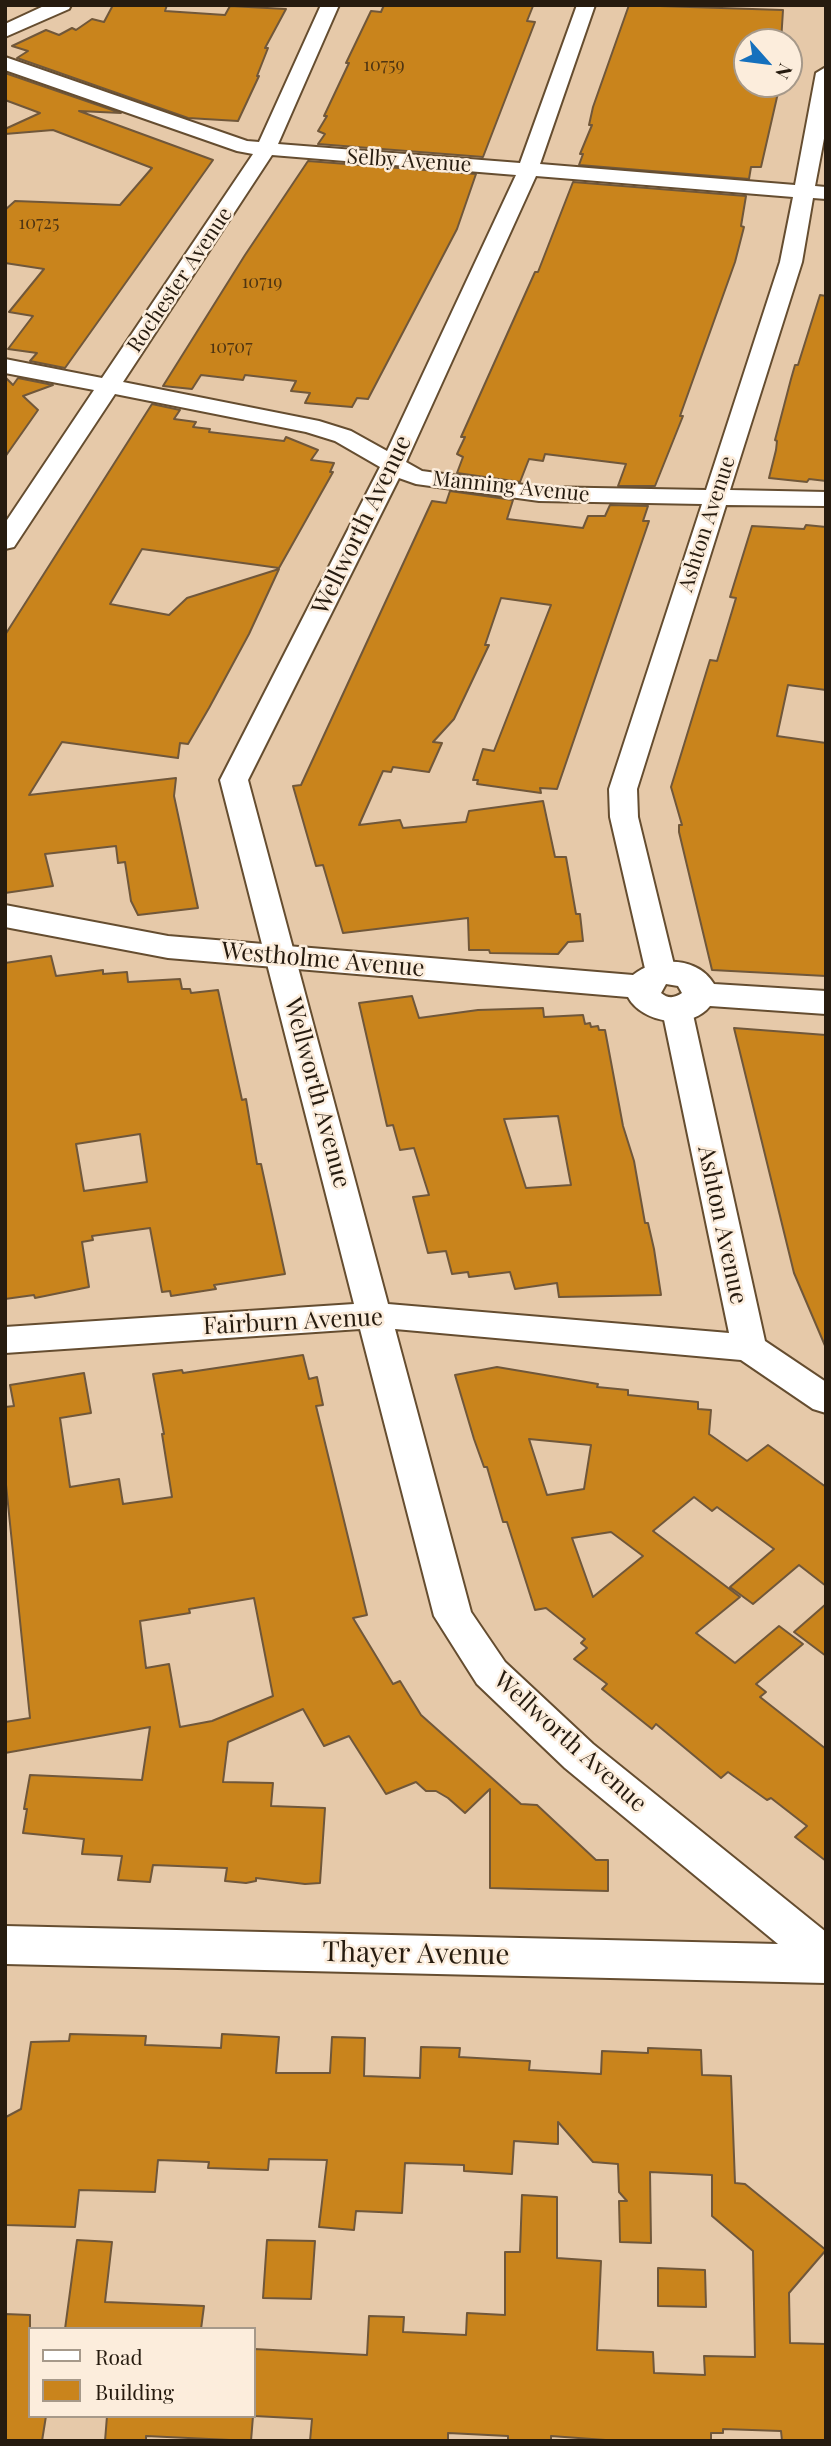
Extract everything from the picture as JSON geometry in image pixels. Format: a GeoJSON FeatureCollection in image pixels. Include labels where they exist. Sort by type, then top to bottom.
{"type":"FeatureCollection","features":[{"type":"Feature","properties":{"kind":"street"},"geometry":{"type":"LineString","coordinates":[[5,31],[62,5]]}},
{"type":"Feature","properties":{"kind":"street","name":"Rochester Avenue"},"geometry":{"type":"LineString","coordinates":[[5,542],[265,150],[331,5]]}},
{"type":"Feature","properties":{"kind":"street","name":"Wellworth Avenue"},"geometry":{"type":"LineString","coordinates":[[586,5],[529,170],[393,465],[234,780],[453,1616],[491,1673],[579,1756],[826,1958]]}},
{"type":"Feature","properties":{"kind":"street","name":"Selby Avenue"},"geometry":{"type":"LineString","coordinates":[[5,63],[239,146],[815,192]]}},
{"type":"Feature","properties":{"kind":"street","name":"Ashton Avenue"},"geometry":{"type":"LineString","coordinates":[[652,980],[624,817],[623,789],[815,192],[826,73]]}},
{"type":"Feature","properties":{"kind":"street","name":"Manning Avenue"},"geometry":{"type":"LineString","coordinates":[[5,366],[311,426],[343,436],[416,477],[539,494],[826,499]]}},
{"type":"Feature","properties":{"kind":"street","name":"Westholme Avenue"},"geometry":{"type":"LineString","coordinates":[[5,916],[168,947],[282,957],[652,980]]}},
{"type":"Feature","properties":{"kind":"street"},"geometry":{"type":"LineString","coordinates":[[652,980],[643,993],[652,1004],[826,1003]]}},
{"type":"Feature","properties":{"kind":"street","name":"Ashton Avenue"},"geometry":{"type":"LineString","coordinates":[[689,1002],[749,1348]]}},
{"type":"Feature","properties":{"kind":"street","name":"Fairburn Avenue"},"geometry":{"type":"LineString","coordinates":[[5,1340],[375,1315],[749,1348]]}},
{"type":"Feature","properties":{"kind":"street"},"geometry":{"type":"LineString","coordinates":[[749,1348],[826,1400]]}},
{"type":"Feature","properties":{"kind":"street","name":"Thayer Avenue"},"geometry":{"type":"LineString","coordinates":[[5,1945],[826,1964]]}},
{"type":"Feature","properties":{"kind":"building"},"geometry":{"type":"Polygon","coordinates":[[[113,5],[167,5],[165,11],[225,15],[230,6],[286,9],[265,48],[268,48],[259,76],[238,121],[188,118],[17,58],[28,51],[12,46],[46,30],[59,35],[72,28],[76,30],[92,19],[104,22],[113,5]]]}},
{"type":"Feature","properties":{"kind":"building"},"geometry":{"type":"Polygon","coordinates":[[[384,5],[533,6],[527,21],[535,22],[483,157],[318,144],[325,134],[318,131],[349,63],[346,63],[371,11],[381,12],[384,5]]]}},
{"type":"Feature","properties":{"kind":"building"},"geometry":{"type":"Polygon","coordinates":[[[629,5],[783,10],[782,28],[733,28],[733,98],[777,98],[761,167],[751,167],[749,179],[579,165],[583,154],[580,154],[592,125],[589,125],[629,5]]]}},
{"type":"Feature","properties":{"kind":"building"},"geometry":{"type":"Polygon","coordinates":[[[5,73],[121,113],[79,111],[213,160],[65,368],[30,361],[37,353],[8,349],[33,316],[9,312],[44,269],[5,263],[5,210],[15,201],[120,205],[152,168],[53,130],[5,134],[5,129],[40,113],[5,100],[5,73]]]}},
{"type":"Feature","properties":{"kind":"building"},"geometry":{"type":"Polygon","coordinates":[[[308,161],[476,174],[457,229],[368,399],[357,398],[352,407],[305,403],[310,393],[291,391],[296,381],[245,375],[243,380],[201,375],[192,389],[163,386],[245,255],[308,161]]]}},
{"type":"Feature","properties":{"kind":"building"},"geometry":{"type":"Polygon","coordinates":[[[573,182],[746,196],[741,226],[744,227],[735,262],[680,416],[683,416],[655,486],[618,486],[626,464],[545,454],[543,461],[529,459],[520,482],[457,473],[463,457],[457,454],[465,437],[461,437],[535,272],[538,272],[573,182]]]}},
{"type":"Feature","properties":{"kind":"building"},"geometry":{"type":"Polygon","coordinates":[[[820,295],[826,296],[826,481],[769,478],[776,450],[775,440],[791,379],[820,295]]]}},
{"type":"Feature","properties":{"kind":"building"},"geometry":{"type":"Polygon","coordinates":[[[5,377],[13,385],[18,378],[53,385],[23,396],[38,410],[5,457],[5,377]]]}},
{"type":"Feature","properties":{"kind":"building"},"geometry":{"type":"Polygon","coordinates":[[[152,404],[180,410],[174,419],[196,422],[193,427],[210,429],[209,432],[284,441],[286,437],[318,450],[311,460],[334,463],[330,472],[333,472],[279,568],[142,549],[110,604],[169,615],[187,598],[279,569],[249,634],[209,708],[188,744],[180,743],[178,758],[62,742],[29,795],[176,778],[174,796],[198,908],[138,915],[131,901],[125,862],[118,863],[116,846],[45,854],[53,886],[5,893],[5,635],[152,404]]]}},
{"type":"Feature","properties":{"kind":"building"},"geometry":{"type":"Polygon","coordinates":[[[450,491],[513,500],[507,519],[583,528],[588,516],[605,516],[610,505],[648,506],[643,521],[649,521],[557,789],[540,788],[541,793],[477,784],[478,780],[473,780],[483,749],[494,751],[551,605],[501,598],[485,645],[489,645],[454,719],[433,742],[442,743],[429,772],[393,767],[391,772],[383,771],[359,825],[400,820],[403,828],[466,822],[469,811],[543,801],[555,857],[566,857],[576,914],[580,914],[583,941],[568,942],[558,954],[469,950],[468,918],[343,933],[323,865],[316,866],[293,786],[301,785],[432,501],[446,503],[450,491]]]}},
{"type":"Feature","properties":{"kind":"building"},"geometry":{"type":"Polygon","coordinates":[[[806,525],[826,527],[826,690],[788,685],[777,736],[826,743],[826,976],[712,970],[679,832],[679,825],[682,825],[671,787],[710,660],[717,661],[736,598],[730,597],[752,526],[804,529],[806,525]]]}},
{"type":"Feature","properties":{"kind":"building"},"geometry":{"type":"Polygon","coordinates":[[[51,956],[56,976],[103,970],[103,974],[127,972],[128,982],[180,979],[182,989],[190,989],[191,993],[218,990],[242,1100],[246,1099],[257,1164],[261,1164],[285,1274],[214,1285],[216,1289],[171,1296],[170,1291],[162,1292],[150,1228],[92,1236],[93,1240],[82,1242],[89,1287],[35,1298],[34,1295],[5,1299],[5,963],[51,956]],[[140,1134],[76,1144],[84,1191],[147,1182],[140,1134]]]}},
{"type":"Feature","properties":{"kind":"building"},"geometry":{"type":"Polygon","coordinates":[[[412,996],[419,1018],[478,1010],[543,1008],[544,1017],[583,1015],[585,1024],[590,1023],[591,1027],[598,1026],[599,1030],[605,1030],[623,1126],[634,1161],[645,1223],[648,1223],[654,1249],[661,1295],[559,1297],[557,1283],[515,1289],[510,1272],[469,1277],[468,1272],[452,1274],[446,1251],[428,1253],[413,1197],[429,1195],[414,1148],[400,1150],[393,1125],[387,1126],[359,1003],[412,996]],[[558,1116],[504,1119],[526,1188],[571,1185],[558,1116]]]}},
{"type":"Feature","properties":{"kind":"building"},"geometry":{"type":"Polygon","coordinates":[[[734,1028],[826,1035],[826,1348],[794,1273],[734,1028]]]}},
{"type":"Feature","properties":{"kind":"building"},"geometry":{"type":"Polygon","coordinates":[[[303,1355],[309,1379],[317,1377],[323,1405],[316,1406],[367,1615],[353,1618],[393,1684],[400,1681],[421,1715],[521,1804],[537,1805],[596,1860],[608,1860],[608,1891],[490,1888],[490,1789],[465,1813],[448,1798],[436,1791],[426,1791],[416,1782],[386,1794],[349,1736],[324,1746],[303,1709],[228,1742],[223,1782],[273,1783],[271,1806],[325,1808],[320,1883],[305,1884],[256,1878],[256,1881],[246,1883],[225,1881],[227,1868],[153,1865],[150,1882],[118,1880],[122,1856],[82,1854],[84,1839],[23,1833],[30,1775],[142,1780],[150,1727],[5,1753],[5,1722],[30,1718],[5,1475],[5,1407],[14,1406],[10,1385],[84,1373],[91,1413],[60,1418],[70,1487],[119,1479],[123,1504],[172,1497],[153,1374],[182,1370],[183,1373],[303,1355]],[[254,1598],[140,1621],[146,1668],[169,1664],[180,1727],[212,1721],[273,1696],[254,1598]]]}},
{"type":"Feature","properties":{"kind":"building"},"geometry":{"type":"Polygon","coordinates":[[[497,1367],[598,1384],[597,1387],[628,1390],[628,1395],[698,1402],[698,1409],[711,1410],[709,1434],[747,1461],[768,1445],[826,1487],[826,1586],[799,1565],[753,1604],[730,1587],[774,1549],[717,1507],[712,1511],[694,1497],[653,1531],[740,1597],[696,1633],[735,1663],[779,1626],[803,1644],[756,1684],[766,1692],[760,1697],[826,1749],[826,1861],[795,1837],[807,1826],[771,1798],[767,1800],[728,1772],[721,1778],[656,1724],[652,1729],[602,1689],[607,1684],[574,1659],[587,1648],[581,1643],[585,1639],[546,1608],[535,1610],[507,1522],[503,1522],[487,1467],[484,1467],[474,1439],[455,1375],[497,1367]],[[529,1439],[547,1495],[584,1489],[591,1445],[529,1439]],[[611,1532],[572,1538],[593,1597],[643,1556],[611,1532]]]}},
{"type":"Feature","properties":{"kind":"building"},"geometry":{"type":"Polygon","coordinates":[[[826,1604],[826,1656],[794,1632],[826,1604]]]}},
{"type":"Feature","properties":{"kind":"building"},"geometry":{"type":"Polygon","coordinates":[[[70,2034],[146,2036],[145,2045],[221,2048],[222,2034],[279,2037],[276,2073],[330,2073],[332,2037],[365,2038],[364,2076],[420,2078],[421,2047],[460,2048],[459,2057],[530,2061],[529,2070],[601,2074],[602,2051],[648,2053],[648,2048],[701,2050],[702,2075],[731,2076],[735,2183],[745,2184],[826,2250],[789,2293],[790,2343],[826,2344],[826,2441],[782,2441],[781,2431],[723,2429],[723,2433],[711,2433],[711,2441],[619,2441],[551,2436],[551,2441],[508,2441],[508,2436],[448,2433],[448,2441],[310,2441],[312,2419],[256,2416],[256,2349],[367,2355],[369,2316],[404,2317],[403,2332],[466,2335],[467,2313],[505,2315],[505,2252],[520,2252],[522,2195],[557,2197],[557,2258],[601,2261],[597,2350],[653,2352],[654,2373],[705,2375],[704,2356],[755,2357],[753,2251],[712,2216],[712,2175],[650,2172],[651,2243],[620,2242],[619,2201],[627,2201],[619,2192],[618,2164],[593,2162],[558,2122],[558,2144],[514,2141],[512,2174],[464,2171],[464,2165],[405,2163],[402,2213],[356,2211],[354,2230],[319,2227],[327,2160],[269,2159],[268,2170],[208,2168],[209,2162],[158,2160],[155,2192],[79,2190],[75,2227],[5,2225],[5,2124],[6,2117],[21,2109],[31,2042],[69,2041],[70,2034]]]}},
{"type":"Feature","properties":{"kind":"building"},"geometry":{"type":"Polygon","coordinates":[[[77,2240],[112,2242],[105,2302],[204,2306],[201,2327],[65,2327],[77,2240]]]}},
{"type":"Feature","properties":{"kind":"building"},"geometry":{"type":"Polygon","coordinates":[[[267,2240],[315,2241],[311,2299],[263,2298],[267,2240]]]}},
{"type":"Feature","properties":{"kind":"building"},"geometry":{"type":"Polygon","coordinates":[[[658,2268],[705,2270],[706,2307],[658,2306],[658,2268]]]}},
{"type":"Feature","properties":{"kind":"building"},"geometry":{"type":"Polygon","coordinates":[[[5,2314],[30,2315],[28,2418],[46,2418],[42,2441],[5,2441],[5,2314]]]}},
{"type":"Feature","properties":{"kind":"building"},"geometry":{"type":"Polygon","coordinates":[[[107,2418],[253,2418],[251,2441],[146,2436],[146,2441],[105,2441],[107,2418]]]}}]}
